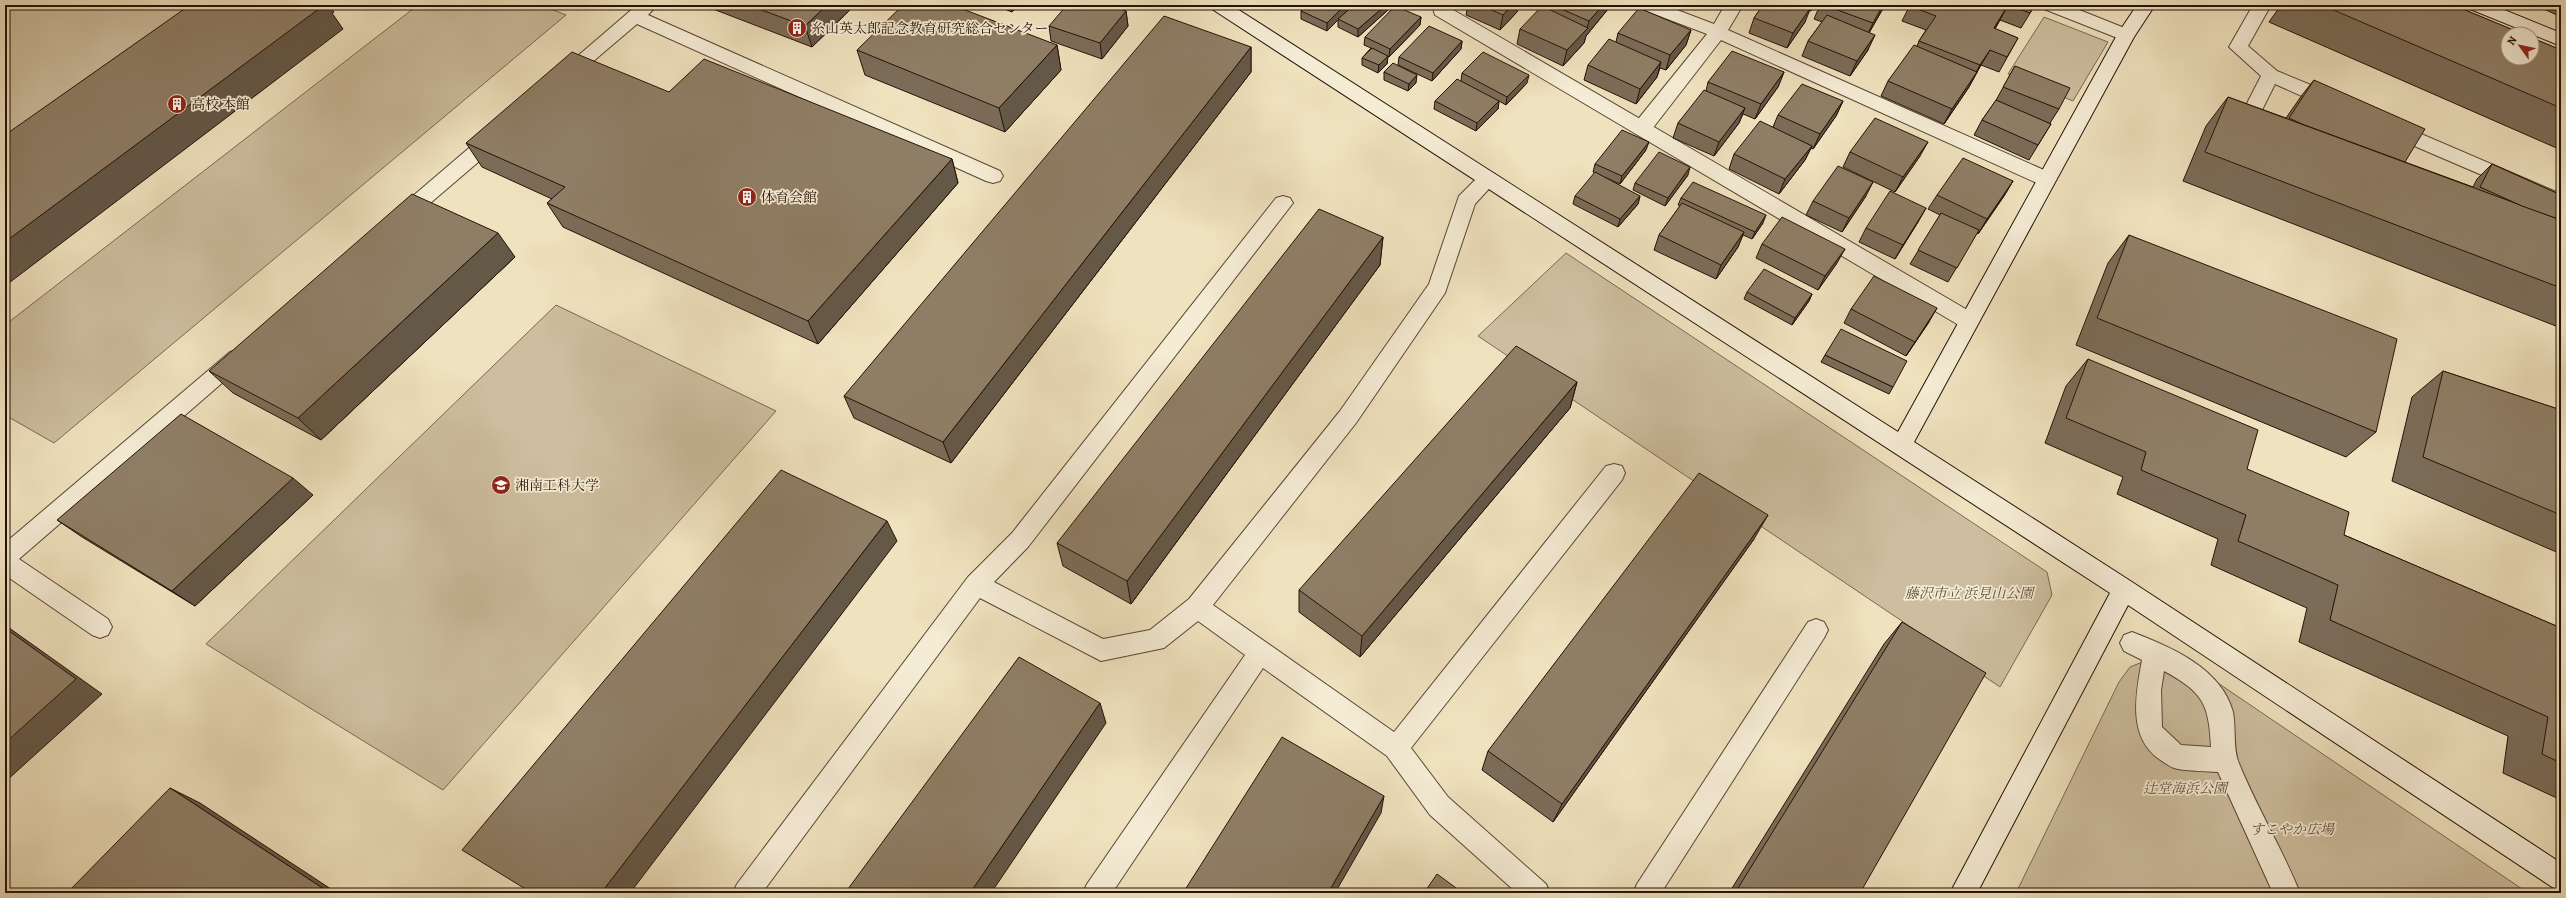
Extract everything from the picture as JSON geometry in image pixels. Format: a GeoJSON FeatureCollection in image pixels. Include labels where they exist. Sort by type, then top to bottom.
{"type":"FeatureCollection","features":[{"type":"Feature","properties":{"kind":"street"},"geometry":{"type":"LineString","coordinates":[[1218,5],[2124,588],[2561,878]]}},
{"type":"Feature","properties":{"kind":"street"},"geometry":{"type":"LineString","coordinates":[[1441,5],[1441,11],[1969,321]]}},
{"type":"Feature","properties":{"kind":"street"},"geometry":{"type":"LineString","coordinates":[[1647,5],[1718,32],[2046,179]]}},
{"type":"Feature","properties":{"kind":"street"},"geometry":{"type":"LineString","coordinates":[[1642,128],[1718,32],[1734,5]]}},
{"type":"Feature","properties":{"kind":"street"},"geometry":{"type":"LineString","coordinates":[[2050,5],[2126,35]]}},
{"type":"Feature","properties":{"kind":"street"},"geometry":{"type":"LineString","coordinates":[[1902,444],[2126,35],[2146,5]]}},
{"type":"Feature","properties":{"kind":"street"},"geometry":{"type":"LineString","coordinates":[[2262,5],[2238,48],[2271,75],[2351,110]]}},
{"type":"Feature","properties":{"kind":"street"},"geometry":{"type":"LineString","coordinates":[[2476,5],[2561,40]]}},
{"type":"Feature","properties":{"kind":"street"},"geometry":{"type":"LineString","coordinates":[[550,89],[641,11],[993,176]]}},
{"type":"Feature","properties":{"kind":"street"},"geometry":{"type":"LineString","coordinates":[[2251,113],[2271,75]]}},
{"type":"Feature","properties":{"kind":"street"},"geometry":{"type":"LineString","coordinates":[[387,229],[514,120]]}},
{"type":"Feature","properties":{"kind":"street"},"geometry":{"type":"LineString","coordinates":[[2372,120],[2561,202]]}},
{"type":"Feature","properties":{"kind":"street"},"geometry":{"type":"LineString","coordinates":[[976,584],[1101,650],[1156,640],[1197,607],[1348,417],[1438,287],[1466,201],[1488,179]]}},
{"type":"Feature","properties":{"kind":"street"},"geometry":{"type":"LineString","coordinates":[[746,893],[976,584],[1020,540],[1283,204]]}},
{"type":"Feature","properties":{"kind":"street"},"geometry":{"type":"LineString","coordinates":[[5,557],[253,344]]}},
{"type":"Feature","properties":{"kind":"street"},"geometry":{"type":"LineString","coordinates":[[1396,748],[1614,473]]}},
{"type":"Feature","properties":{"kind":"street"},"geometry":{"type":"LineString","coordinates":[[5,562],[100,627]]}},
{"type":"Feature","properties":{"kind":"street"},"geometry":{"type":"LineString","coordinates":[[1963,893],[2124,588]]}},
{"type":"Feature","properties":{"kind":"street"},"geometry":{"type":"LineString","coordinates":[[1197,607],[1396,748],[1439,806],[1537,893]]}},
{"type":"Feature","properties":{"kind":"street"},"geometry":{"type":"LineString","coordinates":[[1646,893],[1816,630]]}},
{"type":"Feature","properties":{"kind":"street"},"geometry":{"type":"LineString","coordinates":[[2132,643],[2193,675],[2212,696],[2219,708],[2225,760],[2287,893]]}},
{"type":"Feature","properties":{"kind":"street"},"geometry":{"type":"LineString","coordinates":[[1096,893],[1261,651]]}},
{"type":"Feature","properties":{"kind":"street"},"geometry":{"type":"LineString","coordinates":[[2155,654],[2149,690],[2150,731],[2163,747],[2177,756],[2225,760]]}},
{"type":"Feature","properties":{"kind":"green space"},"geometry":{"type":"Polygon","coordinates":[[[5,5],[224,5],[5,162],[5,5]]]}},
{"type":"Feature","properties":{"kind":"green space"},"geometry":{"type":"Polygon","coordinates":[[[418,5],[541,5],[566,15],[54,443],[5,415],[5,325],[418,5]]]}},
{"type":"Feature","properties":{"kind":"green space"},"geometry":{"type":"Polygon","coordinates":[[[2044,17],[2108,42],[2073,101],[2008,74],[2044,17]]]}},
{"type":"Feature","properties":{"kind":"green space","name":"藤沢市立 浜見山公園"},"geometry":{"type":"Polygon","coordinates":[[[1566,253],[2047,572],[2052,595],[2000,687],[1478,336],[1566,253]]]}},
{"type":"Feature","properties":{"kind":"green space"},"geometry":{"type":"Polygon","coordinates":[[[556,305],[776,411],[443,790],[206,644],[556,305]]]}},
{"type":"Feature","properties":{"kind":"green space","name":"辻堂海浜公園"},"geometry":{"type":"Polygon","coordinates":[[[2145,661],[2209,677],[2528,893],[2016,893],[2119,682],[2130,667],[2145,661]]]}},
{"type":"Feature","properties":{"kind":"building"},"geometry":{"type":"Polygon","coordinates":[[[190,5],[324,5],[5,242],[5,135],[190,5]]]}},
{"type":"Feature","properties":{"kind":"building"},"geometry":{"type":"Polygon","coordinates":[[[748,5],[827,5],[805,26],[748,5]]]}},
{"type":"Feature","properties":{"kind":"building"},"geometry":{"type":"Polygon","coordinates":[[[903,5],[952,5],[1057,45],[999,108],[857,50],[903,5]]]}},
{"type":"Feature","properties":{"kind":"building"},"geometry":{"type":"Polygon","coordinates":[[[1067,5],[1108,5],[1126,11],[1100,43],[1049,26],[1067,5]]]}},
{"type":"Feature","properties":{"kind":"building"},"geometry":{"type":"Polygon","coordinates":[[[1307,5],[1345,5],[1327,23],[1301,11],[1307,5]]]}},
{"type":"Feature","properties":{"kind":"building"},"geometry":{"type":"Polygon","coordinates":[[[1354,5],[1386,5],[1358,29],[1338,19],[1354,5]]]}},
{"type":"Feature","properties":{"kind":"building"},"geometry":{"type":"Polygon","coordinates":[[[1480,5],[1512,5],[1503,15],[1480,5]]]}},
{"type":"Feature","properties":{"kind":"building"},"geometry":{"type":"Polygon","coordinates":[[[1552,5],[1603,5],[1589,21],[1552,5]]]}},
{"type":"Feature","properties":{"kind":"building"},"geometry":{"type":"Polygon","coordinates":[[[1763,5],[1806,5],[1811,7],[1793,33],[1754,18],[1763,5]]]}},
{"type":"Feature","properties":{"kind":"building"},"geometry":{"type":"Polygon","coordinates":[[[1824,5],[1883,5],[1873,23],[1824,5]]]}},
{"type":"Feature","properties":{"kind":"building"},"geometry":{"type":"Polygon","coordinates":[[[1910,5],[2008,5],[1994,28],[2018,38],[2007,57],[1990,50],[1980,65],[1919,41],[1936,16],[1910,5]]]}},
{"type":"Feature","properties":{"kind":"building"},"geometry":{"type":"Polygon","coordinates":[[[2008,5],[2035,5],[2030,13],[2008,5]]]}},
{"type":"Feature","properties":{"kind":"building"},"geometry":{"type":"Polygon","coordinates":[[[2322,5],[2453,5],[2504,26],[2500,26],[2500,66],[2540,66],[2540,41],[2561,50],[2561,108],[2322,5]]]}},
{"type":"Feature","properties":{"kind":"building"},"geometry":{"type":"Polygon","coordinates":[[[1395,6],[1421,17],[1390,49],[1365,37],[1395,6]]]}},
{"type":"Feature","properties":{"kind":"building"},"geometry":{"type":"Polygon","coordinates":[[[1542,6],[1588,28],[1567,50],[1520,29],[1542,6]]]}},
{"type":"Feature","properties":{"kind":"building"},"geometry":{"type":"Polygon","coordinates":[[[1639,8],[1691,30],[1670,55],[1618,33],[1639,8]]]}},
{"type":"Feature","properties":{"kind":"building"},"geometry":{"type":"Polygon","coordinates":[[[1827,15],[1875,35],[1857,61],[1808,41],[1827,15]]]}},
{"type":"Feature","properties":{"kind":"building"},"geometry":{"type":"Polygon","coordinates":[[[1164,16],[1251,47],[943,442],[844,396],[1164,16]]]}},
{"type":"Feature","properties":{"kind":"building"},"geometry":{"type":"Polygon","coordinates":[[[1429,26],[1462,41],[1433,73],[1399,57],[1429,26]]]}},
{"type":"Feature","properties":{"kind":"building"},"geometry":{"type":"Polygon","coordinates":[[[1609,39],[1661,62],[1640,89],[1588,65],[1609,39]]]}},
{"type":"Feature","properties":{"kind":"building"},"geometry":{"type":"Polygon","coordinates":[[[1914,45],[1977,72],[1952,109],[1888,81],[1914,45]]]}},
{"type":"Feature","properties":{"kind":"building"},"geometry":{"type":"Polygon","coordinates":[[[1372,48],[1388,56],[1379,65],[1362,58],[1372,48]]]}},
{"type":"Feature","properties":{"kind":"building"},"geometry":{"type":"Polygon","coordinates":[[[1732,51],[1784,72],[1761,104],[1708,82],[1732,51]]]}},
{"type":"Feature","properties":{"kind":"building","name":"体育会館"},"geometry":{"type":"Polygon","coordinates":[[[572,52],[669,92],[704,59],[952,159],[808,321],[547,203],[565,187],[466,143],[572,52]]]}},
{"type":"Feature","properties":{"kind":"building"},"geometry":{"type":"Polygon","coordinates":[[[1483,52],[1529,75],[1507,97],[1462,73],[1483,52]]]}},
{"type":"Feature","properties":{"kind":"building"},"geometry":{"type":"Polygon","coordinates":[[[1393,63],[1417,75],[1409,84],[1384,72],[1393,63]]]}},
{"type":"Feature","properties":{"kind":"building"},"geometry":{"type":"Polygon","coordinates":[[[2015,66],[2070,88],[2059,109],[2003,87],[2015,66]]]}},
{"type":"Feature","properties":{"kind":"building"},"geometry":{"type":"Polygon","coordinates":[[[1457,79],[1499,101],[1477,123],[1435,101],[1457,79]]]}},
{"type":"Feature","properties":{"kind":"building"},"geometry":{"type":"Polygon","coordinates":[[[2314,80],[2425,129],[2405,162],[2289,118],[2314,80]]]}},
{"type":"Feature","properties":{"kind":"building"},"geometry":{"type":"Polygon","coordinates":[[[1802,84],[1843,101],[1820,134],[1778,115],[1802,84]]]}},
{"type":"Feature","properties":{"kind":"building"},"geometry":{"type":"Polygon","coordinates":[[[1704,90],[1745,108],[1719,142],[1678,123],[1704,90]]]}},
{"type":"Feature","properties":{"kind":"building"},"geometry":{"type":"Polygon","coordinates":[[[2228,97],[2561,220],[2561,288],[2205,152],[2228,97]]]}},
{"type":"Feature","properties":{"kind":"building"},"geometry":{"type":"Polygon","coordinates":[[[1996,100],[2051,124],[2038,145],[1982,120],[1996,100]]]}},
{"type":"Feature","properties":{"kind":"building"},"geometry":{"type":"Polygon","coordinates":[[[1875,118],[1928,142],[1903,177],[1850,152],[1875,118]]]}},
{"type":"Feature","properties":{"kind":"building"},"geometry":{"type":"Polygon","coordinates":[[[1760,121],[1812,146],[1785,179],[1734,154],[1760,121]]]}},
{"type":"Feature","properties":{"kind":"building"},"geometry":{"type":"Polygon","coordinates":[[[1622,130],[1649,142],[1622,176],[1595,164],[1622,130]]]}},
{"type":"Feature","properties":{"kind":"building"},"geometry":{"type":"Polygon","coordinates":[[[1659,152],[1690,167],[1668,198],[1635,183],[1659,152]]]}},
{"type":"Feature","properties":{"kind":"building"},"geometry":{"type":"Polygon","coordinates":[[[1963,158],[2013,181],[1987,219],[1937,195],[1963,158]]]}},
{"type":"Feature","properties":{"kind":"building"},"geometry":{"type":"Polygon","coordinates":[[[2492,164],[2561,195],[2561,220],[2522,206],[2480,187],[2492,164]]]}},
{"type":"Feature","properties":{"kind":"building"},"geometry":{"type":"Polygon","coordinates":[[[1838,166],[1873,182],[1849,218],[1813,201],[1838,166]]]}},
{"type":"Feature","properties":{"kind":"building"},"geometry":{"type":"Polygon","coordinates":[[[1595,172],[1640,196],[1620,219],[1575,196],[1595,172]]]}},
{"type":"Feature","properties":{"kind":"building"},"geometry":{"type":"Polygon","coordinates":[[[1693,182],[1766,215],[1755,232],[1681,198],[1693,182]]]}},
{"type":"Feature","properties":{"kind":"building"},"geometry":{"type":"Polygon","coordinates":[[[1890,191],[1926,208],[1903,245],[1866,228],[1890,191]]]}},
{"type":"Feature","properties":{"kind":"building"},"geometry":{"type":"Polygon","coordinates":[[[412,194],[498,233],[298,418],[209,371],[412,194]]]}},
{"type":"Feature","properties":{"kind":"building"},"geometry":{"type":"Polygon","coordinates":[[[1682,203],[1744,232],[1721,265],[1659,235],[1682,203]]]}},
{"type":"Feature","properties":{"kind":"building"},"geometry":{"type":"Polygon","coordinates":[[[1319,209],[1383,237],[1127,581],[1057,543],[1319,209]]]}},
{"type":"Feature","properties":{"kind":"building"},"geometry":{"type":"Polygon","coordinates":[[[1941,213],[1979,230],[1957,268],[1918,250],[1941,213]]]}},
{"type":"Feature","properties":{"kind":"building"},"geometry":{"type":"Polygon","coordinates":[[[1782,217],[1845,249],[1825,276],[1762,244],[1782,217]]]}},
{"type":"Feature","properties":{"kind":"building"},"geometry":{"type":"Polygon","coordinates":[[[2129,235],[2397,339],[2376,432],[2097,318],[2129,235]]]}},
{"type":"Feature","properties":{"kind":"building"},"geometry":{"type":"Polygon","coordinates":[[[1764,269],[1812,294],[1795,318],[1747,292],[1764,269]]]}},
{"type":"Feature","properties":{"kind":"building"},"geometry":{"type":"Polygon","coordinates":[[[1874,276],[1937,308],[1915,342],[1851,309],[1874,276]]]}},
{"type":"Feature","properties":{"kind":"building"},"geometry":{"type":"Polygon","coordinates":[[[1841,329],[1907,361],[1893,387],[1825,355],[1841,329]]]}},
{"type":"Feature","properties":{"kind":"building"},"geometry":{"type":"Polygon","coordinates":[[[1516,346],[1577,382],[1362,636],[1299,590],[1516,346]]]}},
{"type":"Feature","properties":{"kind":"building"},"geometry":{"type":"Polygon","coordinates":[[[2088,359],[2258,430],[2247,469],[2349,512],[2344,535],[2561,628],[2561,763],[2542,754],[2548,717],[2330,620],[2338,585],[2238,541],[2246,515],[2141,470],[2146,452],[2066,418],[2088,359]]]}},
{"type":"Feature","properties":{"kind":"building"},"geometry":{"type":"Polygon","coordinates":[[[2443,371],[2561,410],[2561,515],[2423,457],[2443,371]]]}},
{"type":"Feature","properties":{"kind":"building"},"geometry":{"type":"Polygon","coordinates":[[[181,414],[293,478],[172,591],[57,520],[181,414]]]}},
{"type":"Feature","properties":{"kind":"building"},"geometry":{"type":"Polygon","coordinates":[[[781,470],[887,521],[601,893],[532,893],[462,850],[781,470]]]}},
{"type":"Feature","properties":{"kind":"building"},"geometry":{"type":"Polygon","coordinates":[[[1699,473],[1768,515],[1562,804],[1488,751],[1699,473]]]}},
{"type":"Feature","properties":{"kind":"building"},"geometry":{"type":"Polygon","coordinates":[[[1902,622],[1986,673],[1860,893],[1735,893],[1902,622]]]}},
{"type":"Feature","properties":{"kind":"building"},"geometry":{"type":"Polygon","coordinates":[[[5,628],[76,679],[5,743],[5,628]]]}},
{"type":"Feature","properties":{"kind":"building"},"geometry":{"type":"Polygon","coordinates":[[[1019,657],[1100,703],[970,893],[845,893],[1019,657]]]}},
{"type":"Feature","properties":{"kind":"building"},"geometry":{"type":"Polygon","coordinates":[[[1282,737],[1384,796],[1328,893],[1183,893],[1282,737]]]}},
{"type":"Feature","properties":{"kind":"building"},"geometry":{"type":"Polygon","coordinates":[[[170,788],[330,893],[67,893],[170,788]]]}},
{"type":"Feature","properties":{"kind":"building"},"geometry":{"type":"Polygon","coordinates":[[[1437,874],[1463,893],[1424,893],[1437,874]]]}},
{"type":"Feature","properties":{"kind":"place","name":"糸山英太郎記念教育研究総合センター"},"geometry":{"type":"Point","coordinates":[797,28]}},
{"type":"Feature","properties":{"kind":"place","name":"高校 本館"},"geometry":{"type":"Point","coordinates":[177,104]}},
{"type":"Feature","properties":{"kind":"place","name":"体育会館"},"geometry":{"type":"Point","coordinates":[747,197]}},
{"type":"Feature","properties":{"kind":"place","name":"湘南工科大学"},"geometry":{"type":"Point","coordinates":[501,485]}},
{"type":"Feature","properties":{"kind":"park label","name":"すこやか広場"},"geometry":{"type":"Point","coordinates":[2292,829]}}]}
